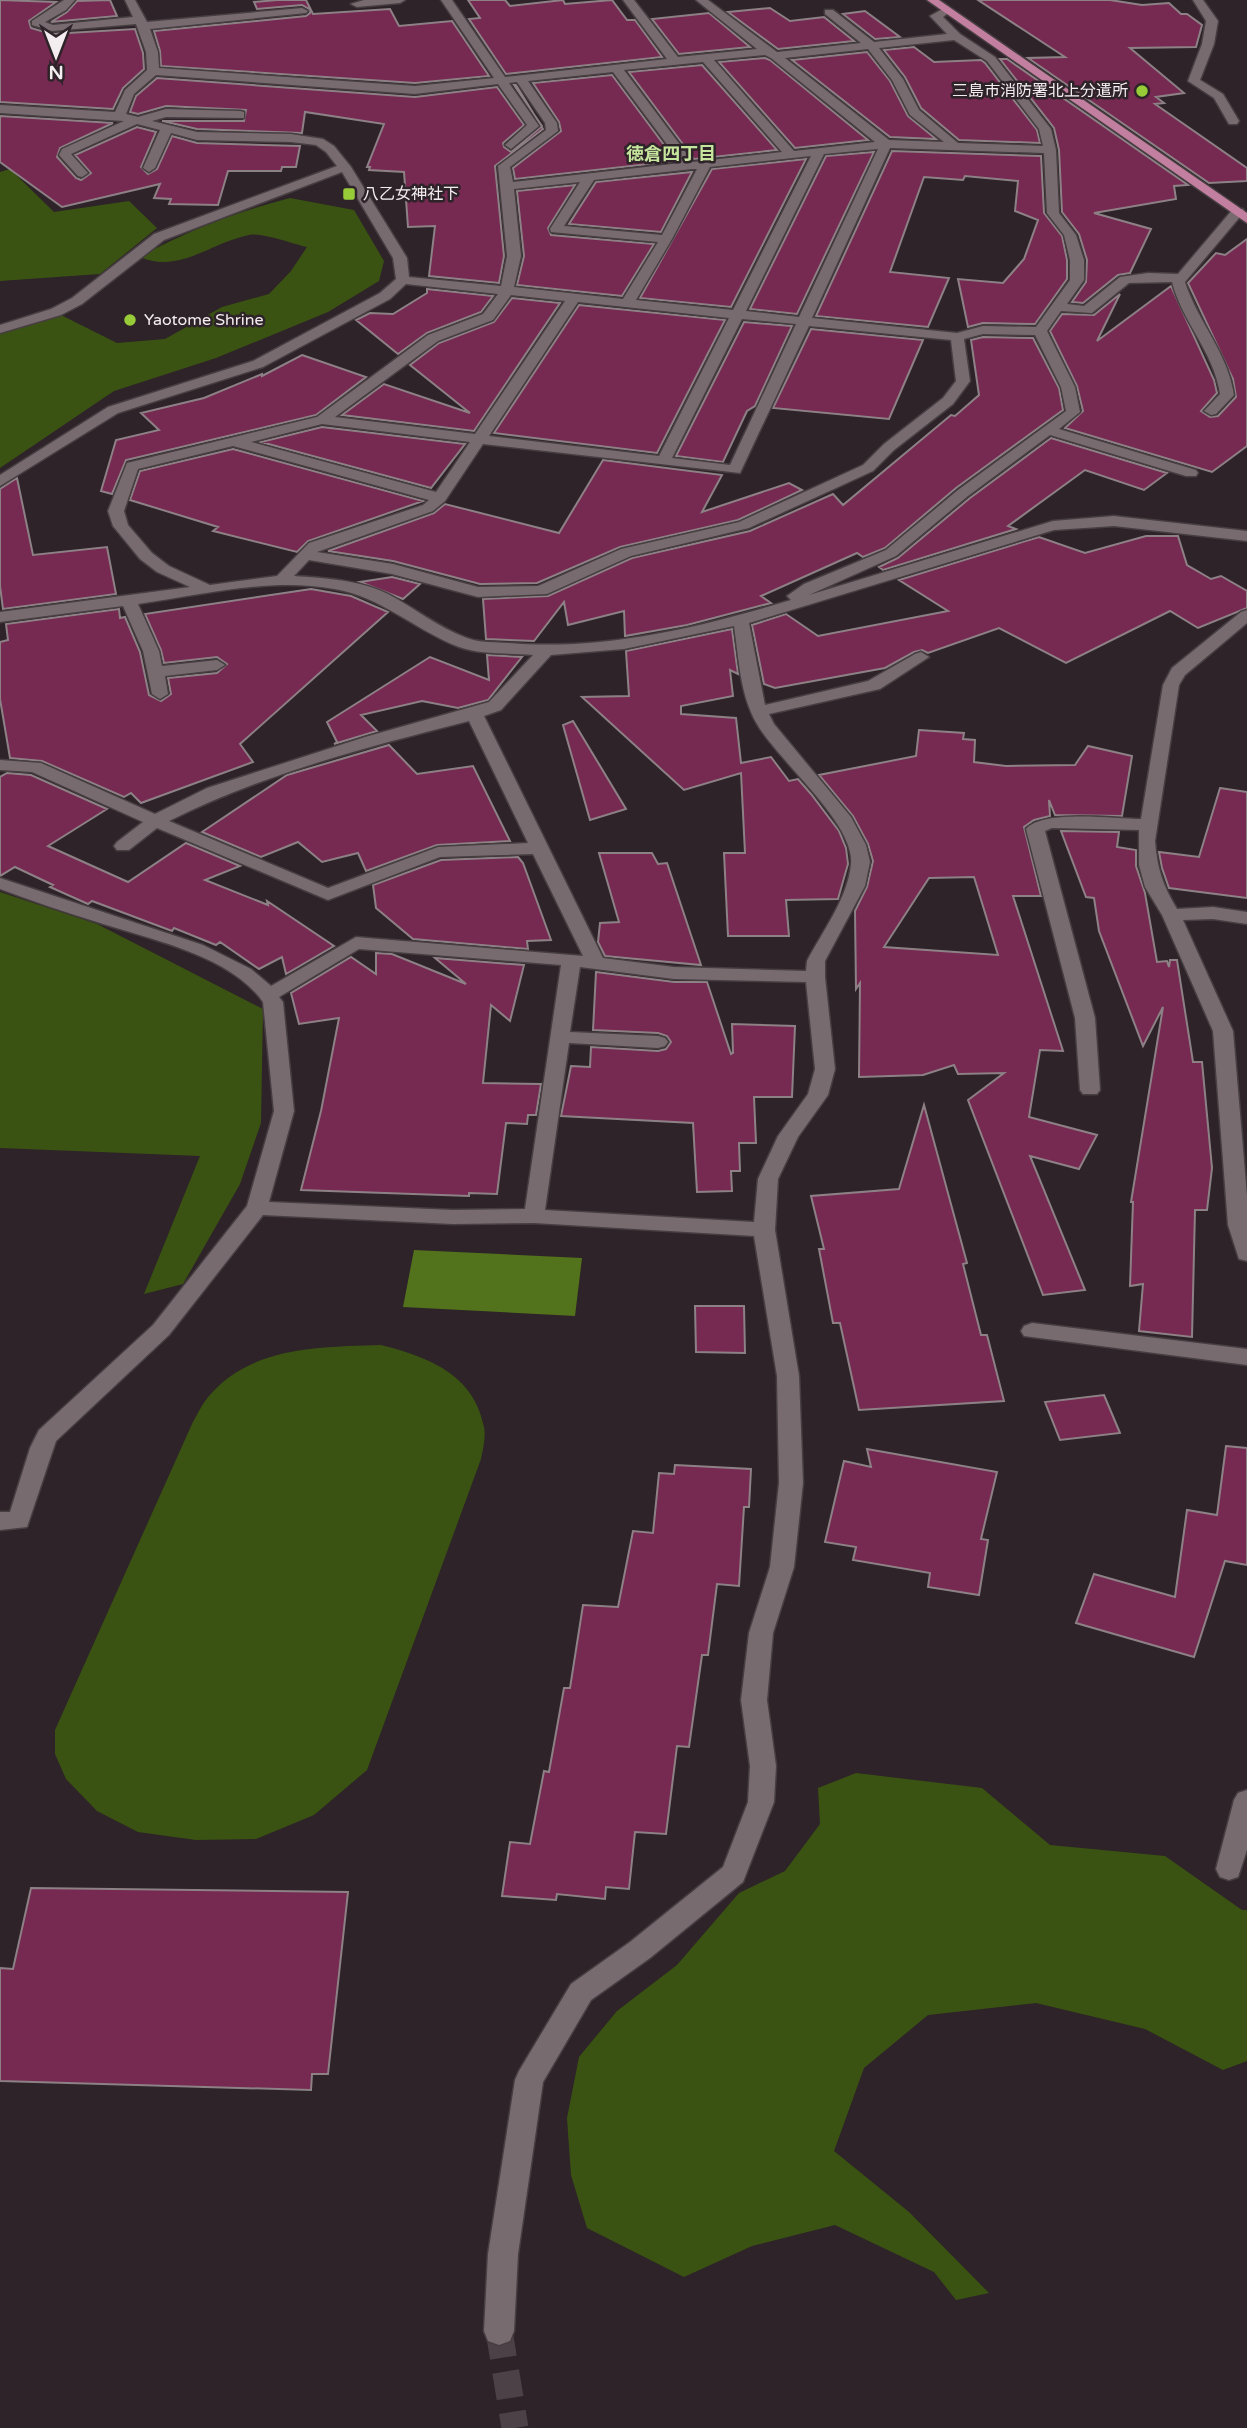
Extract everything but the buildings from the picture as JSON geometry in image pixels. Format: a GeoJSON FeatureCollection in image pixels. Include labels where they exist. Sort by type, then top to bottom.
{"type":"FeatureCollection","features":[{"type":"Feature","properties":{"kind":"main road"},"geometry":{"type":"LineString","coordinates":[[932,0],[1242,215]]}},
{"type":"Feature","properties":{"kind":"street"},"geometry":{"type":"LineString","coordinates":[[70,0],[62,8],[36,23],[52,28],[302,11]]}},
{"type":"Feature","properties":{"kind":"street"},"geometry":{"type":"LineString","coordinates":[[119,116],[129,92],[153,71],[154,52],[130,0]]}},
{"type":"Feature","properties":{"kind":"street"},"geometry":{"type":"LineString","coordinates":[[357,4],[400,0]]}},
{"type":"Feature","properties":{"kind":"street"},"geometry":{"type":"LineString","coordinates":[[323,420],[433,338],[488,317],[507,292],[514,256],[504,166],[494,157],[533,126],[446,0]]}},
{"type":"Feature","properties":{"kind":"street"},"geometry":{"type":"LineString","coordinates":[[628,0],[675,61]]}},
{"type":"Feature","properties":{"kind":"street"},"geometry":{"type":"LineString","coordinates":[[701,0],[886,144]]}},
{"type":"Feature","properties":{"kind":"street"},"geometry":{"type":"LineString","coordinates":[[1198,0],[1212,21],[1208,44],[1194,80],[1219,96],[1233,121]]}},
{"type":"Feature","properties":{"kind":"street"},"geometry":{"type":"LineString","coordinates":[[946,10],[936,16],[956,36],[991,59],[1045,129],[1050,149],[1053,213],[1070,235],[1077,260],[1077,280],[1040,331]]}},
{"type":"Feature","properties":{"kind":"street"},"geometry":{"type":"LineString","coordinates":[[829,12],[872,46],[897,79],[914,112],[953,144]]}},
{"type":"Feature","properties":{"kind":"street"},"geometry":{"type":"LineString","coordinates":[[153,71],[400,91],[675,61],[872,46],[956,36]]}},
{"type":"Feature","properties":{"kind":"street"},"geometry":{"type":"LineString","coordinates":[[706,58],[791,155]]}},
{"type":"Feature","properties":{"kind":"street"},"geometry":{"type":"LineString","coordinates":[[615,67],[691,166]]}},
{"type":"Feature","properties":{"kind":"street"},"geometry":{"type":"LineString","coordinates":[[504,166],[552,131],[551,123],[520,78]]}},
{"type":"Feature","properties":{"kind":"street"},"geometry":{"type":"LineString","coordinates":[[0,109],[119,116],[212,137],[312,139],[330,149],[345,167],[400,258],[404,280]]}},
{"type":"Feature","properties":{"kind":"street"},"geometry":{"type":"LineString","coordinates":[[82,173],[65,155],[66,152],[138,120],[166,113],[240,115]]}},
{"type":"Feature","properties":{"kind":"street"},"geometry":{"type":"LineString","coordinates":[[149,168],[167,128]]}},
{"type":"Feature","properties":{"kind":"street"},"geometry":{"type":"LineString","coordinates":[[209,590],[163,569],[146,556],[121,526],[116,511],[132,466],[323,420],[735,470],[886,144]]}},
{"type":"Feature","properties":{"kind":"street"},"geometry":{"type":"LineString","coordinates":[[507,186],[886,144],[1050,149]]}},
{"type":"Feature","properties":{"kind":"street"},"geometry":{"type":"LineString","coordinates":[[663,462],[820,151]]}},
{"type":"Feature","properties":{"kind":"street"},"geometry":{"type":"LineString","coordinates":[[627,304],[666,239],[705,165]]}},
{"type":"Feature","properties":{"kind":"street"},"geometry":{"type":"LineString","coordinates":[[0,329],[56,312],[77,301],[159,237],[345,167]]}},
{"type":"Feature","properties":{"kind":"street"},"geometry":{"type":"LineString","coordinates":[[589,178],[556,229],[666,239]]}},
{"type":"Feature","properties":{"kind":"street"},"geometry":{"type":"LineString","coordinates":[[1058,307],[1087,310],[1125,280],[1148,277],[1179,278],[1242,215]]}},
{"type":"Feature","properties":{"kind":"street"},"geometry":{"type":"LineString","coordinates":[[1179,278],[1184,302],[1217,359],[1227,388],[1227,395],[1211,411]]}},
{"type":"Feature","properties":{"kind":"street"},"geometry":{"type":"LineString","coordinates":[[0,482],[113,410],[258,364],[385,296],[404,280],[957,337],[983,330],[1040,331]]}},
{"type":"Feature","properties":{"kind":"street"},"geometry":{"type":"LineString","coordinates":[[282,580],[314,546],[428,508],[440,498],[573,299]]}},
{"type":"Feature","properties":{"kind":"street"},"geometry":{"type":"LineString","coordinates":[[784,607],[810,587],[891,552],[1001,464],[1051,431],[1073,412],[1068,387],[1040,331]]}},
{"type":"Feature","properties":{"kind":"street"},"geometry":{"type":"LineString","coordinates":[[306,555],[393,569],[478,592],[541,591],[626,552],[744,525],[868,468],[889,447],[948,401],[963,381],[957,337]]}},
{"type":"Feature","properties":{"kind":"street"},"geometry":{"type":"LineString","coordinates":[[1051,431],[1191,472]]}},
{"type":"Feature","properties":{"kind":"street"},"geometry":{"type":"LineString","coordinates":[[236,442],[440,498]]}},
{"type":"Feature","properties":{"kind":"street"},"geometry":{"type":"LineString","coordinates":[[0,618],[282,580],[335,584],[381,597],[417,621],[466,644],[546,651],[624,644],[741,621],[1053,526],[1114,521],[1247,536]]}},
{"type":"Feature","properties":{"kind":"street"},"geometry":{"type":"LineString","coordinates":[[129,601],[151,651],[160,694]]}},
{"type":"Feature","properties":{"kind":"street"},"geometry":{"type":"LineString","coordinates":[[1247,615],[1178,672],[1171,685],[1146,841],[1148,865],[1154,887],[1171,915],[1223,1031],[1239,1225],[1247,1254]]}},
{"type":"Feature","properties":{"kind":"street"},"geometry":{"type":"LineString","coordinates":[[499,2331],[503,2255],[529,2080],[581,1992],[640,1950],[734,1874],[761,1802],[763,1766],[754,1700],[761,1633],[782,1567],[791,1483],[788,1376],[764,1230],[768,1179],[788,1136],[818,1094],[825,1069],[815,977],[816,961],[856,886],[861,862],[857,845],[845,821],[766,725],[759,711],[753,698],[741,621]]}},
{"type":"Feature","properties":{"kind":"street"},"geometry":{"type":"LineString","coordinates":[[123,846],[155,821],[213,792],[370,741],[495,706],[546,651]]}},
{"type":"Feature","properties":{"kind":"street"},"geometry":{"type":"LineString","coordinates":[[759,711],[874,685],[920,657]]}},
{"type":"Feature","properties":{"kind":"street"},"geometry":{"type":"LineString","coordinates":[[156,672],[217,664]]}},
{"type":"Feature","properties":{"kind":"street"},"geometry":{"type":"LineString","coordinates":[[474,714],[537,848],[596,963]]}},
{"type":"Feature","properties":{"kind":"street"},"geometry":{"type":"LineString","coordinates":[[0,765],[35,767],[328,894],[438,852],[537,848]]}},
{"type":"Feature","properties":{"kind":"street"},"geometry":{"type":"LineString","coordinates":[[1090,1090],[1085,1018],[1035,829],[1050,823],[1149,825]]}},
{"type":"Feature","properties":{"kind":"street"},"geometry":{"type":"LineString","coordinates":[[0,883],[173,939],[224,961],[270,995],[281,1061],[284,1111],[257,1208],[160,1330],[47,1436],[19,1521],[0,1521]]}},
{"type":"Feature","properties":{"kind":"street"},"geometry":{"type":"LineString","coordinates":[[1171,915],[1213,913],[1247,918]]}},
{"type":"Feature","properties":{"kind":"street"},"geometry":{"type":"LineString","coordinates":[[270,995],[356,943],[596,963],[674,973],[815,977]]}},
{"type":"Feature","properties":{"kind":"street"},"geometry":{"type":"LineString","coordinates":[[534,1216],[571,961]]}},
{"type":"Feature","properties":{"kind":"street"},"geometry":{"type":"LineString","coordinates":[[560,1037],[658,1042]]}},
{"type":"Feature","properties":{"kind":"street"},"geometry":{"type":"LineString","coordinates":[[257,1208],[453,1217],[534,1216],[764,1230]]}},
{"type":"Feature","properties":{"kind":"street"},"geometry":{"type":"LineString","coordinates":[[1032,1331],[1247,1357]]}},
{"type":"Feature","properties":{"kind":"street"},"geometry":{"type":"LineString","coordinates":[[1229,1869],[1247,1800]]}},
{"type":"Feature","properties":{"kind":"shaded area"},"geometry":{"type":"Polygon","coordinates":[[[10,169],[54,212],[129,201],[157,228],[100,274],[0,281],[0,172],[10,169]]]}},
{"type":"Feature","properties":{"kind":"shaded area"},"geometry":{"type":"Polygon","coordinates":[[[290,198],[354,210],[384,261],[379,281],[328,312],[216,358],[114,391],[0,468],[0,334],[61,315],[117,343],[165,339],[222,307],[269,294],[291,271],[307,247],[249,235],[168,262],[140,257],[213,223],[290,198]]]}},
{"type":"Feature","properties":{"kind":"shaded area"},"geometry":{"type":"Polygon","coordinates":[[[0,892],[97,924],[263,1009],[261,1123],[240,1184],[183,1284],[144,1294],[200,1156],[0,1148],[0,892]]]}},
{"type":"Feature","properties":{"kind":"shaded area"},"geometry":{"type":"Polygon","coordinates":[[[414,1250],[582,1258],[575,1316],[403,1307],[414,1250]]]}},
{"type":"Feature","properties":{"kind":"shaded area"},"geometry":{"type":"Polygon","coordinates":[[[381,1345],[432,1362],[459,1381],[479,1409],[485,1435],[481,1459],[367,1770],[314,1815],[256,1839],[196,1840],[138,1832],[97,1811],[66,1779],[55,1754],[55,1730],[202,1406],[226,1380],[245,1367],[266,1358],[311,1349],[381,1345]]]}},
{"type":"Feature","properties":{"kind":"shaded area"},"geometry":{"type":"Polygon","coordinates":[[[856,1773],[982,1788],[1050,1845],[1165,1856],[1242,1910],[1247,1910],[1247,2061],[1223,2070],[1145,2029],[1036,2003],[928,2015],[864,2068],[834,2151],[909,2212],[989,2293],[956,2300],[934,2272],[835,2225],[752,2246],[684,2277],[587,2228],[571,2175],[567,2118],[579,2057],[617,2011],[677,1965],[739,1893],[785,1871],[820,1824],[818,1788],[856,1773]]]}},
{"type":"Feature","properties":{"kind":"tunnel"},"geometry":{"type":"LineString","coordinates":[[499,2331],[515,2428]]}},
{"type":"Feature","properties":{"kind":"place","name":"三島市消防署北上分遣所"},"geometry":{"type":"Point","coordinates":[1142,91]}},
{"type":"Feature","properties":{"kind":"place","name":"八乙女神社下"},"geometry":{"type":"Point","coordinates":[349,194]}},
{"type":"Feature","properties":{"kind":"place","name":"Yaotome Shrine"},"geometry":{"type":"Point","coordinates":[130,320]}},
{"type":"Feature","properties":{"kind":"district","name":"徳倉四丁目"},"geometry":{"type":"Point","coordinates":[671,154]}}]}
